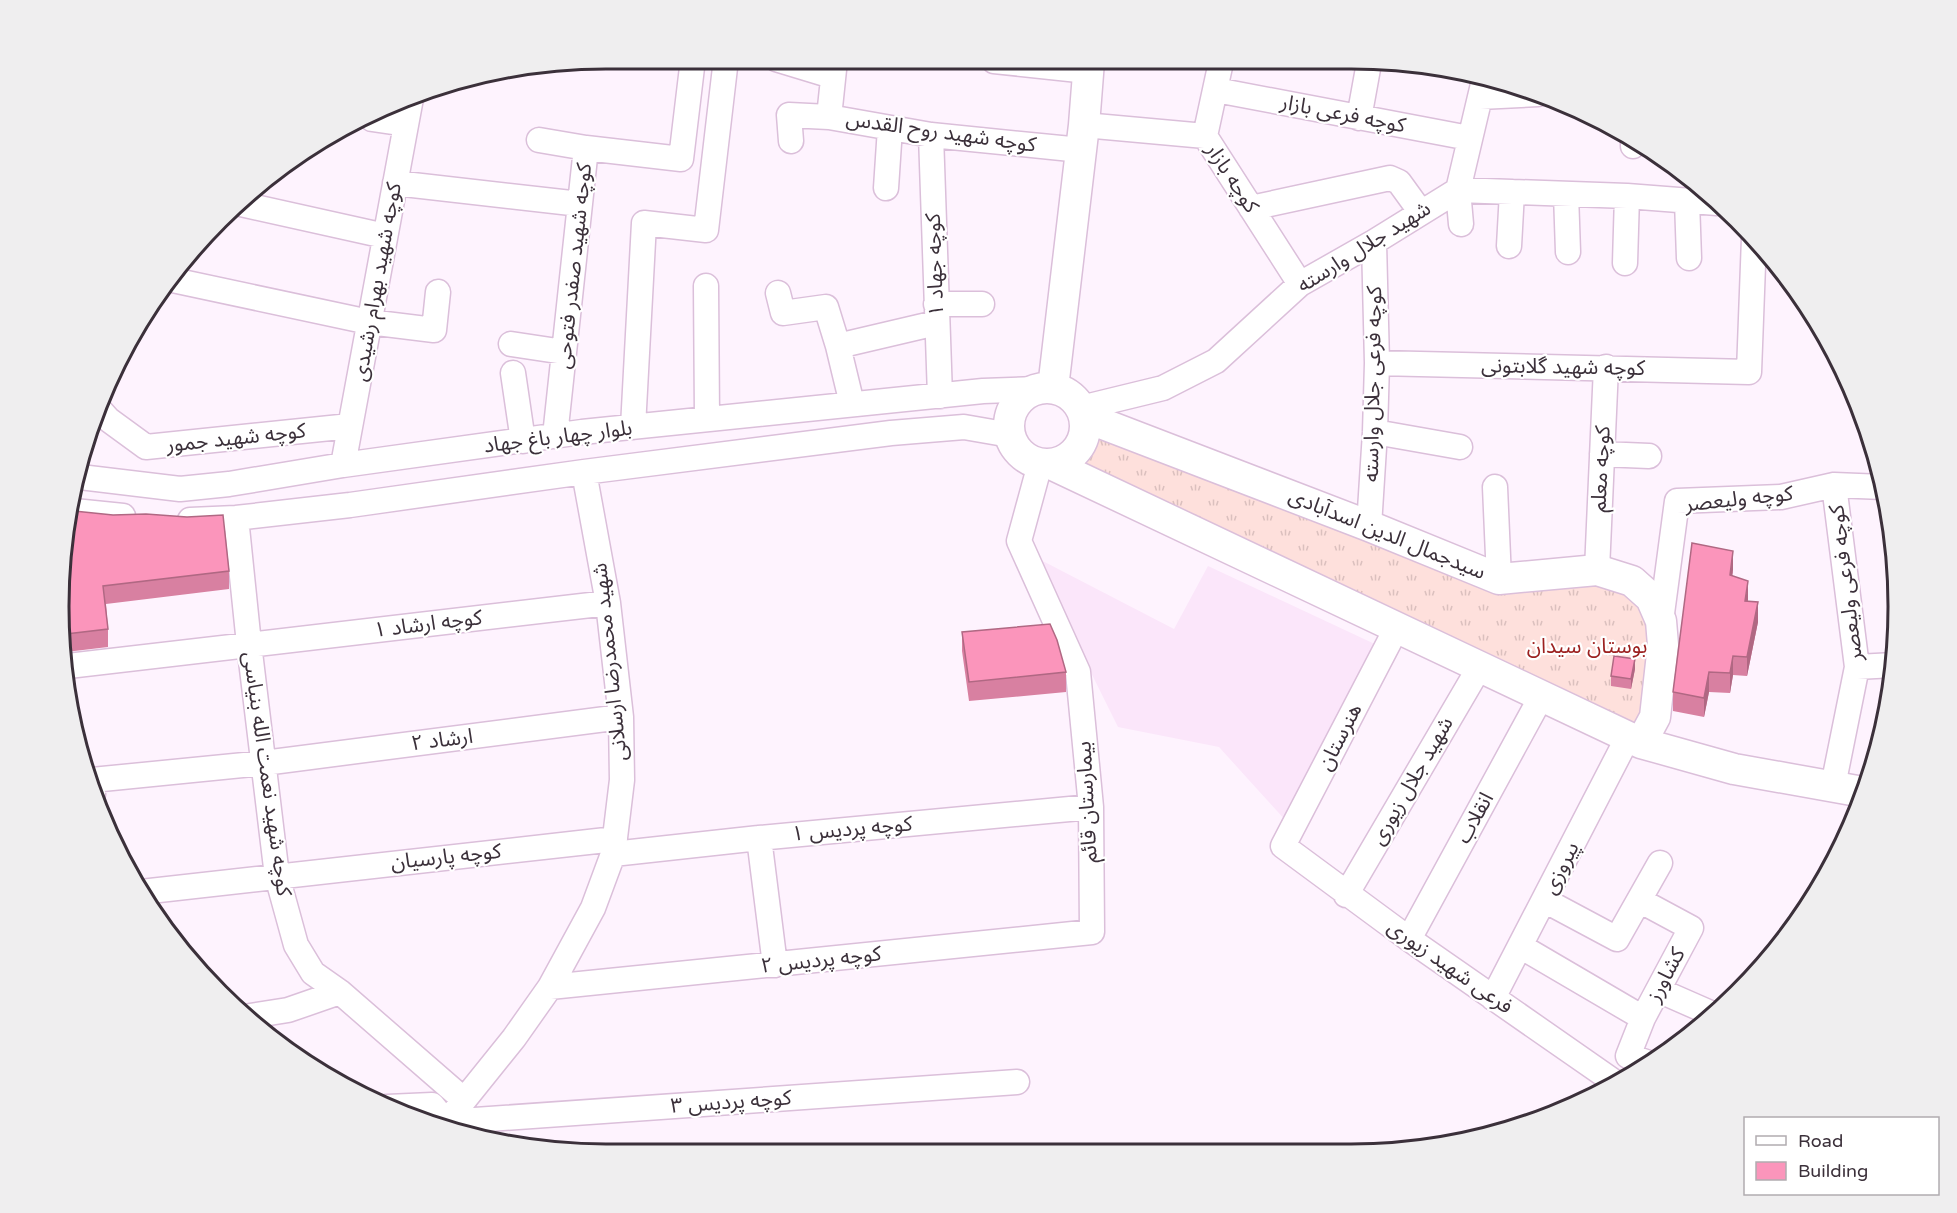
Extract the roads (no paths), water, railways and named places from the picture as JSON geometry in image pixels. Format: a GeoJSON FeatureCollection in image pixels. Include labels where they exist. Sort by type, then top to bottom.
{"type":"FeatureCollection","features":[{"type":"Feature","properties":{"kind":"main road"},"geometry":{"type":"LineString","coordinates":[[1046,389],[1083,138],[1088,69]]}},
{"type":"Feature","properties":{"kind":"main road"},"geometry":{"type":"LineString","coordinates":[[1046,464],[1065,461],[1076,453],[1084,436],[1083,412],[1067,393],[1046,389],[1027,394],[1015,406],[1009,423],[1010,435],[1020,454],[1029,461],[1046,464],[1635,740],[1734,769],[1855,790]]}},
{"type":"Feature","properties":{"kind":"main road","name":"سیدجمال الدین اسدآبادی"},"geometry":{"type":"LineString","coordinates":[[1083,412],[1499,579],[1596,570],[1632,581],[1651,598],[1661,621],[1663,645],[1654,717],[1635,740]]}},
{"type":"Feature","properties":{"kind":"street","name":"کوچه شهید صفدر فتوحی"},"geometry":{"type":"LineString","coordinates":[[555,436],[586,148],[681,159],[692,69]]}},
{"type":"Feature","properties":{"kind":"street"},"geometry":{"type":"LineString","coordinates":[[633,427],[644,223],[706,230],[725,69]]}},
{"type":"Feature","properties":{"kind":"street","name":"کوچه شهید روح القدس"},"geometry":{"type":"LineString","coordinates":[[834,69],[829,117],[931,135],[1083,138],[1205,136]]}},
{"type":"Feature","properties":{"kind":"street","name":"کوچه بازار"},"geometry":{"type":"LineString","coordinates":[[1220,69],[1205,136],[1300,284]]}},
{"type":"Feature","properties":{"kind":"street"},"geometry":{"type":"LineString","coordinates":[[1359,117],[1368,69]]}},
{"type":"Feature","properties":{"kind":"street"},"geometry":{"type":"LineString","coordinates":[[1461,224],[1458,190],[1482,89],[1501,91]]}},
{"type":"Feature","properties":{"kind":"street","name":"کوچه فرعی بازار"},"geometry":{"type":"LineString","coordinates":[[1216,90],[1469,138]]}},
{"type":"Feature","properties":{"kind":"street","name":"کوچه شهید بهرام رشیدی"},"geometry":{"type":"LineString","coordinates":[[343,465],[409,107]]}},
{"type":"Feature","properties":{"kind":"street"},"geometry":{"type":"LineString","coordinates":[[791,141],[789,116],[829,117]]}},
{"type":"Feature","properties":{"kind":"street"},"geometry":{"type":"LineString","coordinates":[[378,120],[406,124]]}},
{"type":"Feature","properties":{"kind":"street"},"geometry":{"type":"LineString","coordinates":[[886,188],[890,128]]}},
{"type":"Feature","properties":{"kind":"street","name":"کوچه جهاد ۱"},"geometry":{"type":"LineString","coordinates":[[931,135],[940,396]]}},
{"type":"Feature","properties":{"kind":"street"},"geometry":{"type":"LineString","coordinates":[[538,140],[586,148]]}},
{"type":"Feature","properties":{"kind":"street"},"geometry":{"type":"LineString","coordinates":[[1251,207],[1390,178],[1399,182],[1420,211]]}},
{"type":"Feature","properties":{"kind":"street"},"geometry":{"type":"LineString","coordinates":[[395,183],[580,204]]}},
{"type":"Feature","properties":{"kind":"street"},"geometry":{"type":"LineString","coordinates":[[1458,190],[1628,196],[1705,202]]}},
{"type":"Feature","properties":{"kind":"street","name":"شهید جلال وارسته"},"geometry":{"type":"LineString","coordinates":[[1083,412],[1163,388],[1216,361],[1300,284],[1458,190]]}},
{"type":"Feature","properties":{"kind":"street"},"geometry":{"type":"LineString","coordinates":[[1509,246],[1512,192]]}},
{"type":"Feature","properties":{"kind":"street"},"geometry":{"type":"LineString","coordinates":[[1566,194],[1568,252]]}},
{"type":"Feature","properties":{"kind":"street"},"geometry":{"type":"LineString","coordinates":[[1625,263],[1628,196]]}},
{"type":"Feature","properties":{"kind":"street"},"geometry":{"type":"LineString","coordinates":[[1687,201],[1689,258]]}},
{"type":"Feature","properties":{"kind":"street"},"geometry":{"type":"LineString","coordinates":[[248,206],[385,236]]}},
{"type":"Feature","properties":{"kind":"street","name":"کوچه فرعی جلال وارسته"},"geometry":{"type":"LineString","coordinates":[[1369,526],[1377,363],[1374,242]]}},
{"type":"Feature","properties":{"kind":"street","name":"کوچه شهید گلابتونی"},"geometry":{"type":"LineString","coordinates":[[1377,363],[1749,372],[1754,250]]}},
{"type":"Feature","properties":{"kind":"street"},"geometry":{"type":"LineString","coordinates":[[178,281],[369,322],[434,330],[438,292]]}},
{"type":"Feature","properties":{"kind":"street"},"geometry":{"type":"LineString","coordinates":[[706,286],[707,418]]}},
{"type":"Feature","properties":{"kind":"street"},"geometry":{"type":"LineString","coordinates":[[778,293],[783,313],[826,307],[852,404]]}},
{"type":"Feature","properties":{"kind":"street"},"geometry":{"type":"LineString","coordinates":[[838,346],[936,313],[982,304]]}},
{"type":"Feature","properties":{"kind":"street"},"geometry":{"type":"LineString","coordinates":[[511,344],[564,351]]}},
{"type":"Feature","properties":{"kind":"street","name":"کوچه معلم"},"geometry":{"type":"LineString","coordinates":[[1596,570],[1606,367]]}},
{"type":"Feature","properties":{"kind":"street"},"geometry":{"type":"LineString","coordinates":[[513,373],[523,441]]}},
{"type":"Feature","properties":{"kind":"street","name":"بلوار چهار باغ جهاد"},"geometry":{"type":"LineString","coordinates":[[85,478],[180,489],[229,484],[343,465],[555,436],[707,418],[982,391],[1046,389]]}},
{"type":"Feature","properties":{"kind":"street","name":"کوچه شهید جمور"},"geometry":{"type":"LineString","coordinates":[[105,415],[146,447],[350,426]]}},
{"type":"Feature","properties":{"kind":"street","name":"بلوار چهار باغ جهاد"},"geometry":{"type":"LineString","coordinates":[[78,511],[188,520],[236,518],[902,432],[964,427],[1010,435]]}},
{"type":"Feature","properties":{"kind":"street"},"geometry":{"type":"LineString","coordinates":[[1375,432],[1460,447]]}},
{"type":"Feature","properties":{"kind":"street"},"geometry":{"type":"LineString","coordinates":[[1602,454],[1649,456]]}},
{"type":"Feature","properties":{"kind":"street","name":"بیمارستان قائم"},"geometry":{"type":"LineString","coordinates":[[1046,464],[1019,541],[1078,672],[1090,807],[1092,932]]}},
{"type":"Feature","properties":{"kind":"street","name":"شهید محمدرضا ارسلانی"},"geometry":{"type":"LineString","coordinates":[[448,1120],[463,1098],[514,1038],[550,987],[593,908],[614,847],[622,780],[621,717],[608,603],[584,472]]}},
{"type":"Feature","properties":{"kind":"street","name":"کوچه ولیعصر"},"geometry":{"type":"LineString","coordinates":[[1661,621],[1677,501],[1781,497],[1834,486],[1875,487]]}},
{"type":"Feature","properties":{"kind":"street","name":"کوچه فرعی ولیعصر"},"geometry":{"type":"LineString","coordinates":[[1833,786],[1857,667],[1834,486]]}},
{"type":"Feature","properties":{"kind":"street"},"geometry":{"type":"LineString","coordinates":[[1495,487],[1499,579]]}},
{"type":"Feature","properties":{"kind":"street","name":"کوچه شهید نعمت الله بنیاسی"},"geometry":{"type":"LineString","coordinates":[[236,518],[277,876],[296,945],[313,972],[463,1098]]}},
{"type":"Feature","properties":{"kind":"street","name":"کوچه ارشاد ۱"},"geometry":{"type":"LineString","coordinates":[[73,665],[608,603]]}},
{"type":"Feature","properties":{"kind":"street","name":"هنرستان"},"geometry":{"type":"LineString","coordinates":[[1284,846],[1396,628]]}},
{"type":"Feature","properties":{"kind":"street"},"geometry":{"type":"LineString","coordinates":[[1857,667],[1884,666]]}},
{"type":"Feature","properties":{"kind":"street","name":"شهید جلال زیوری"},"geometry":{"type":"LineString","coordinates":[[1346,894],[1479,668]]}},
{"type":"Feature","properties":{"kind":"street","name":"انقلاب"},"geometry":{"type":"LineString","coordinates":[[1409,939],[1541,697]]}},
{"type":"Feature","properties":{"kind":"street","name":"ارشاد ۲"},"geometry":{"type":"LineString","coordinates":[[98,779],[264,763],[621,717]]}},
{"type":"Feature","properties":{"kind":"street","name":"پیروزی"},"geometry":{"type":"LineString","coordinates":[[1493,998],[1544,900],[1635,740]]}},
{"type":"Feature","properties":{"kind":"street","name":"کوچه پردیس ۱"},"geometry":{"type":"LineString","coordinates":[[614,847],[759,837],[1090,807]]}},
{"type":"Feature","properties":{"kind":"street"},"geometry":{"type":"LineString","coordinates":[[759,837],[775,965]]}},
{"type":"Feature","properties":{"kind":"street","name":"فرعی شهید زیوری"},"geometry":{"type":"LineString","coordinates":[[1284,846],[1346,894],[1607,1079]]}},
{"type":"Feature","properties":{"kind":"street","name":"کوچه پارسیان"},"geometry":{"type":"LineString","coordinates":[[151,891],[277,876],[614,847]]}},
{"type":"Feature","properties":{"kind":"street"},"geometry":{"type":"LineString","coordinates":[[1544,900],[1617,939],[1660,863]]}},
{"type":"Feature","properties":{"kind":"street","name":"کشاورز"},"geometry":{"type":"LineString","coordinates":[[1520,946],[1643,1018],[1691,928],[1639,900]]}},
{"type":"Feature","properties":{"kind":"street","name":"کوچه پردیس ۲"},"geometry":{"type":"LineString","coordinates":[[550,987],[1092,932]]}},
{"type":"Feature","properties":{"kind":"street"},"geometry":{"type":"LineString","coordinates":[[1658,990],[1705,1011]]}},
{"type":"Feature","properties":{"kind":"street"},"geometry":{"type":"LineString","coordinates":[[257,1015],[288,1011],[340,993]]}},
{"type":"Feature","properties":{"kind":"street"},"geometry":{"type":"LineString","coordinates":[[1639,1059],[1629,1056],[1643,1018]]}},
{"type":"Feature","properties":{"kind":"street","name":"کوچه پردیس ۳"},"geometry":{"type":"LineString","coordinates":[[458,1123],[1017,1082]]}},
{"type":"Feature","properties":{"kind":"street"},"geometry":{"type":"LineString","coordinates":[[409,1106],[432,1105],[440,1117]]}},
{"type":"Feature","properties":{"kind":"park label","name":"بوستان سیدان"},"geometry":{"type":"Point","coordinates":[1587,646]}}]}
